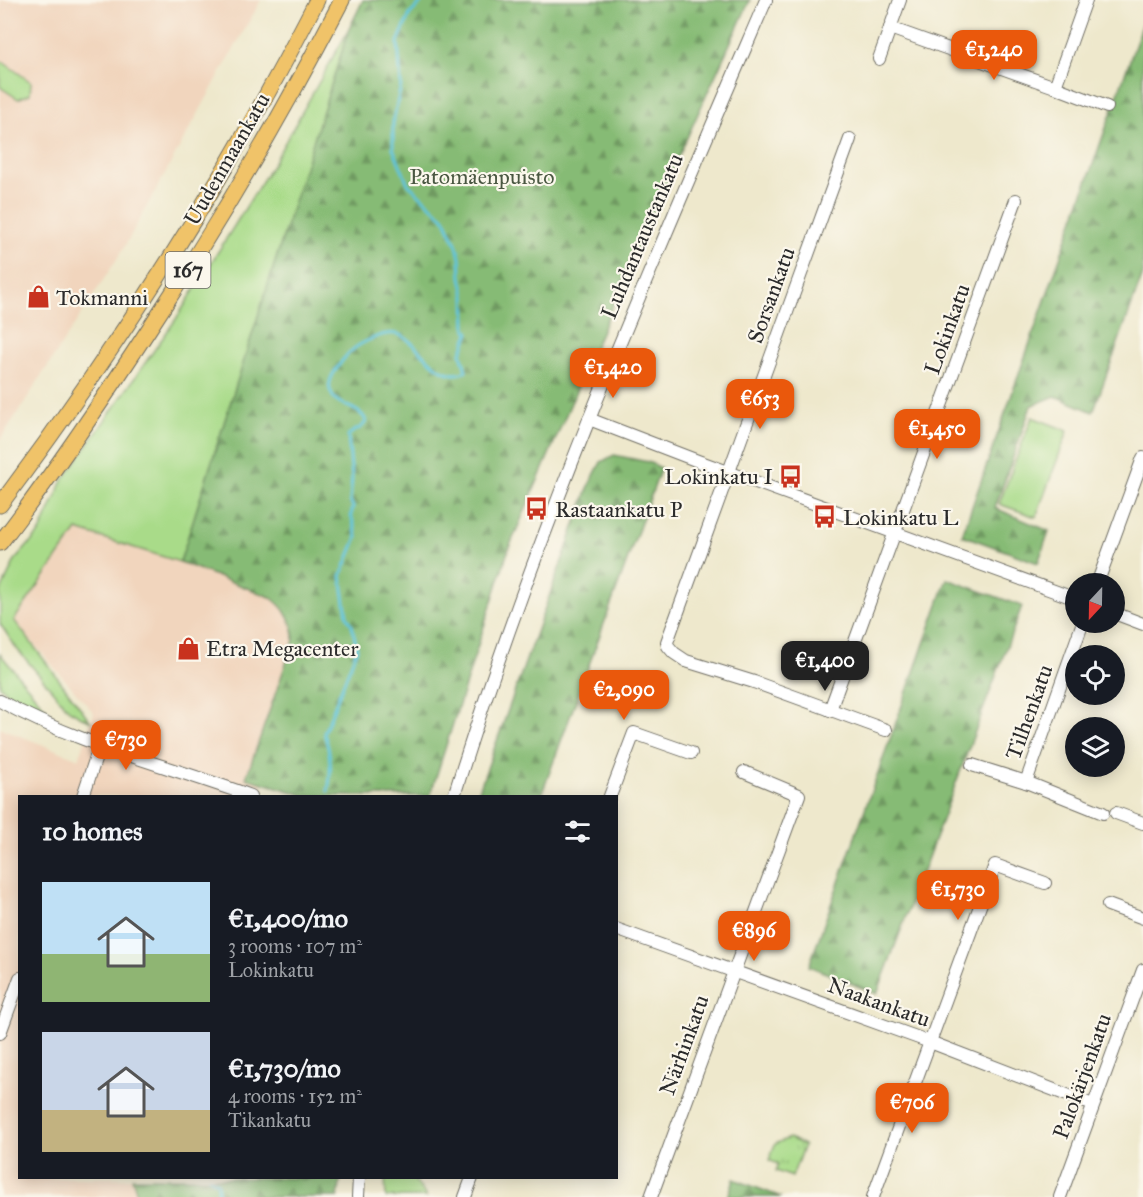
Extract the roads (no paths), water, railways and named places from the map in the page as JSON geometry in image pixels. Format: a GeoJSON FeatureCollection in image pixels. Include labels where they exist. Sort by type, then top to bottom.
{"type":"FeatureCollection","features":[{"type":"Feature","properties":{"kind":"main road","name":"Uudenmaankatu"},"geometry":{"type":"LineString","coordinates":[[0,505],[81,393],[172,254],[225,167],[317,0]]}},
{"type":"Feature","properties":{"kind":"main road","name":"Uudenmaankatu"},"geometry":{"type":"LineString","coordinates":[[0,543],[117,380],[202,247],[247,173],[342,0]]}},
{"type":"Feature","properties":{"kind":"street","name":"Luhdantaustankatu"},"geometry":{"type":"LineString","coordinates":[[454,795],[482,706],[589,419],[766,0]]}},
{"type":"Feature","properties":{"kind":"street"},"geometry":{"type":"LineString","coordinates":[[879,59],[900,0]]}},
{"type":"Feature","properties":{"kind":"street"},"geometry":{"type":"LineString","coordinates":[[1055,87],[1086,0]]}},
{"type":"Feature","properties":{"kind":"street"},"geometry":{"type":"LineString","coordinates":[[890,28],[1107,107]]}},
{"type":"Feature","properties":{"kind":"street","name":"Sorsankatu"},"geometry":{"type":"LineString","coordinates":[[830,710],[686,660],[674,653],[667,642],[850,139]]}},
{"type":"Feature","properties":{"kind":"street","name":"Lokinkatu"},"geometry":{"type":"LineString","coordinates":[[830,710],[1017,200]]}},
{"type":"Feature","properties":{"kind":"street"},"geometry":{"type":"LineString","coordinates":[[589,419],[1065,595]]}},
{"type":"Feature","properties":{"kind":"street"},"geometry":{"type":"LineString","coordinates":[[1101,573],[1143,458]]}},
{"type":"Feature","properties":{"kind":"street"},"geometry":{"type":"LineString","coordinates":[[1125,617],[1143,624]]}},
{"type":"Feature","properties":{"kind":"street","name":"Tilhenkatu"},"geometry":{"type":"LineString","coordinates":[[1026,782],[1079,633]]}},
{"type":"Feature","properties":{"kind":"street"},"geometry":{"type":"LineString","coordinates":[[0,701],[100,746],[248,795]]}},
{"type":"Feature","properties":{"kind":"street"},"geometry":{"type":"LineString","coordinates":[[830,710],[886,730]]}},
{"type":"Feature","properties":{"kind":"street"},"geometry":{"type":"LineString","coordinates":[[610,795],[633,733],[691,753]]}},
{"type":"Feature","properties":{"kind":"street"},"geometry":{"type":"LineString","coordinates":[[83,795],[100,746]]}},
{"type":"Feature","properties":{"kind":"street","name":"Tilhenkatu"},"geometry":{"type":"LineString","coordinates":[[972,765],[1143,823]]}},
{"type":"Feature","properties":{"kind":"street","name":"Närhinkatu"},"geometry":{"type":"LineString","coordinates":[[651,1197],[800,795],[744,772]]}},
{"type":"Feature","properties":{"kind":"street"},"geometry":{"type":"LineString","coordinates":[[873,1197],[994,865],[1045,883]]}},
{"type":"Feature","properties":{"kind":"street"},"geometry":{"type":"LineString","coordinates":[[1108,905],[1143,918]]}},
{"type":"Feature","properties":{"kind":"street","name":"Naakankatu"},"geometry":{"type":"LineString","coordinates":[[618,930],[930,1042],[1093,1105]]}},
{"type":"Feature","properties":{"kind":"street","name":"Palokärjenkatu"},"geometry":{"type":"LineString","coordinates":[[1060,1197],[1143,970]]}},
{"type":"Feature","properties":{"kind":"street"},"geometry":{"type":"LineString","coordinates":[[0,1033],[18,984]]}},
{"type":"Feature","properties":{"kind":"street"},"geometry":{"type":"LineString","coordinates":[[358,1197],[359,1179]]}},
{"type":"Feature","properties":{"kind":"street"},"geometry":{"type":"LineString","coordinates":[[465,1197],[472,1179]]}},
{"type":"Feature","properties":{"kind":"waterway"},"geometry":{"type":"LineString","coordinates":[[328,791],[330,762],[324,733],[357,649],[352,625],[347,616],[341,576],[357,537],[351,515],[352,478],[348,436],[363,426],[366,421],[358,412],[332,396],[329,386],[331,378],[345,357],[355,348],[371,339],[390,334],[397,334],[405,338],[437,367],[446,372],[456,374],[466,371],[461,353],[469,333],[466,328],[465,296],[457,246],[444,218],[408,184],[393,148],[393,122],[401,85],[398,42],[410,14],[424,0]]}},
{"type":"Feature","properties":{"kind":"waterway"},"geometry":{"type":"LineString","coordinates":[[211,1179],[218,1183],[218,1197]]}},
{"type":"Feature","properties":{"kind":"place","name":"Tokmanni"},"geometry":{"type":"Point","coordinates":[38,297]}},
{"type":"Feature","properties":{"kind":"place","name":"Lokinkatu I"},"geometry":{"type":"Point","coordinates":[791,476]}},
{"type":"Feature","properties":{"kind":"place","name":"Rastaankatu P"},"geometry":{"type":"Point","coordinates":[537,509]}},
{"type":"Feature","properties":{"kind":"place","name":"Lokinkatu L"},"geometry":{"type":"Point","coordinates":[825,517]}},
{"type":"Feature","properties":{"kind":"place","name":"Etra Megacenter"},"geometry":{"type":"Point","coordinates":[188,648]}},
{"type":"Feature","properties":{"kind":"park label","name":"Patomäenpuisto"},"geometry":{"type":"Point","coordinates":[482,176]}}]}
